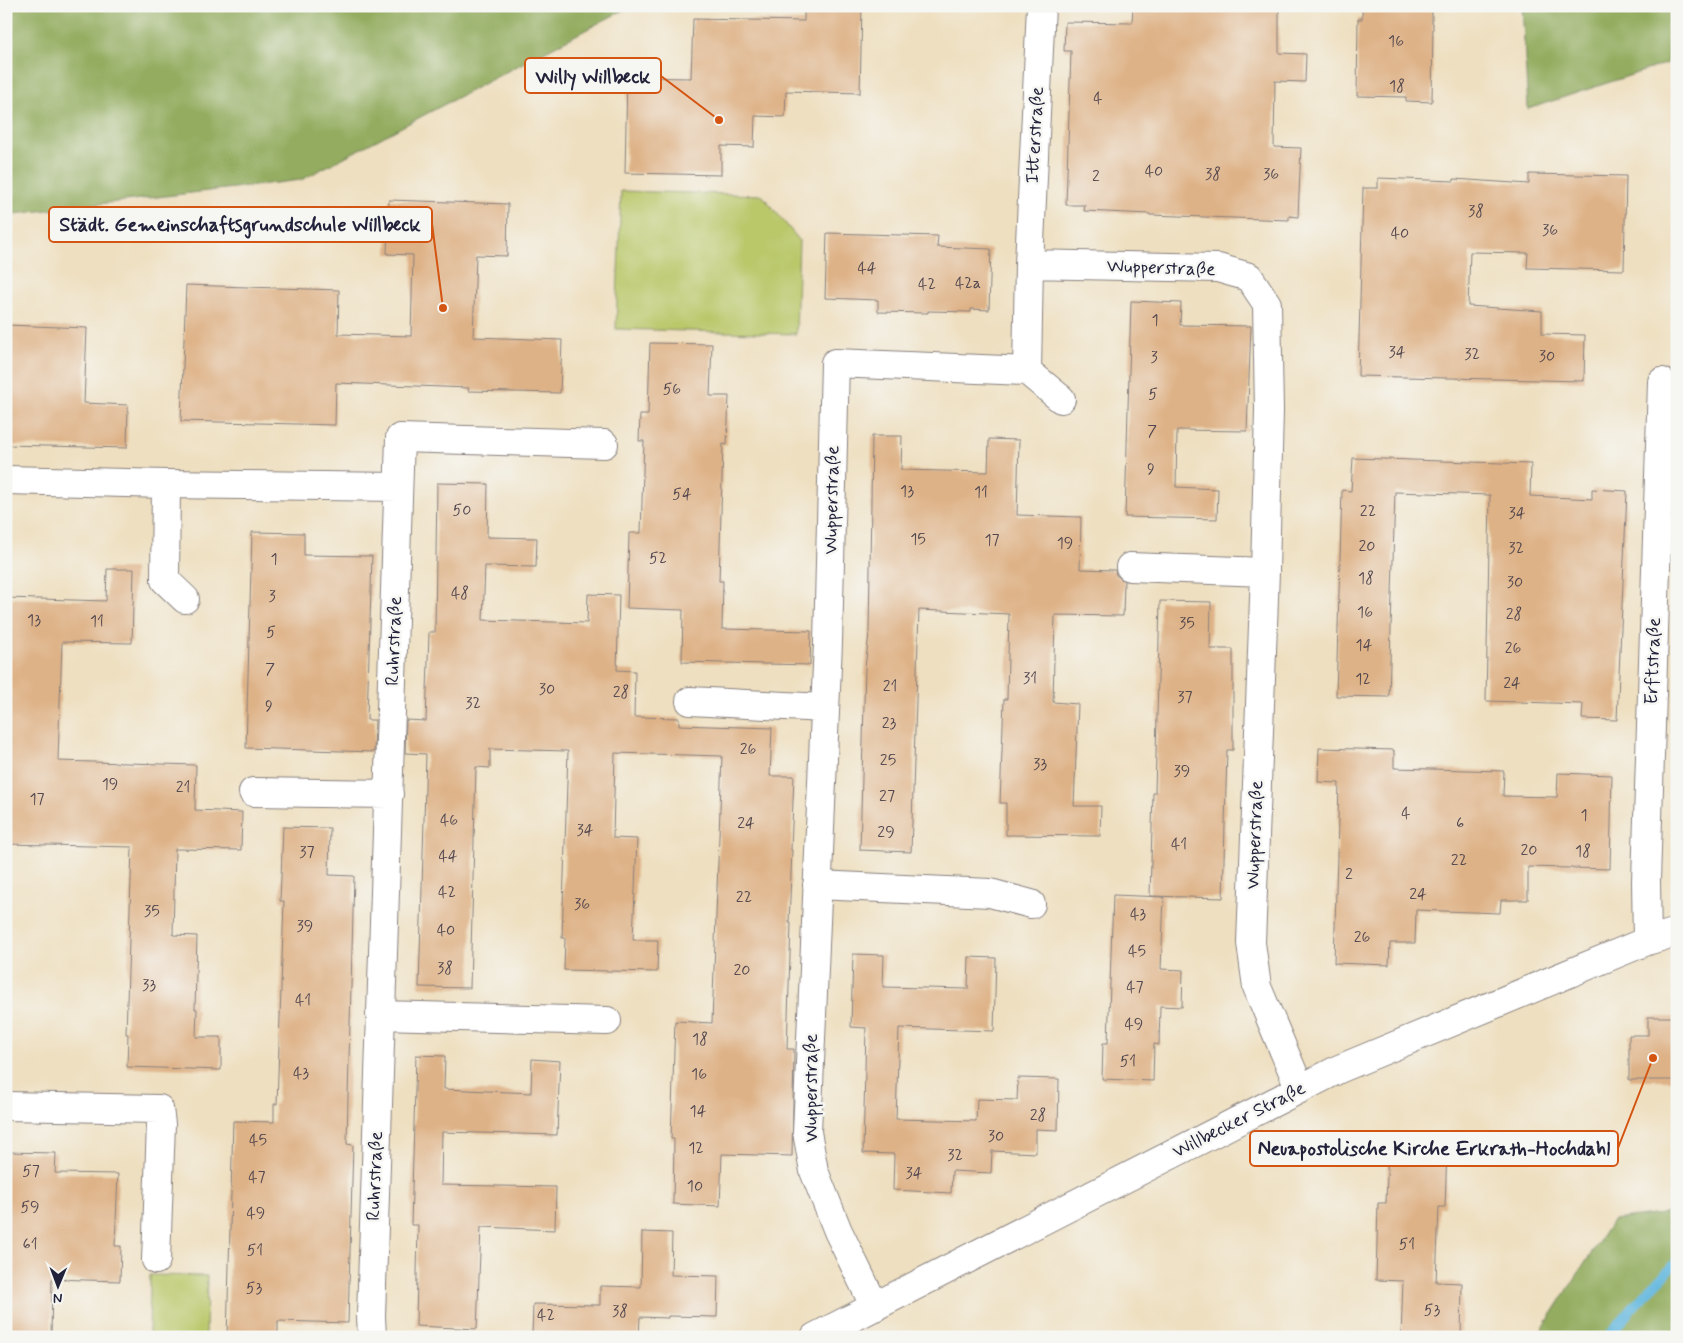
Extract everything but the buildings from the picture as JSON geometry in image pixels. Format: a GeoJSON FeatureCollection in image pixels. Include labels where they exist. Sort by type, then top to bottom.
{"type":"FeatureCollection","features":[{"type":"Feature","properties":{"kind":"street","name":"Itterstraße"},"geometry":{"type":"LineString","coordinates":[[1029,264],[1042,6]]}},
{"type":"Feature","properties":{"kind":"street"},"geometry":{"type":"LineString","coordinates":[[1029,264],[1026,371],[1061,399]]}},
{"type":"Feature","properties":{"kind":"street","name":"Wupperstraße"},"geometry":{"type":"LineString","coordinates":[[1029,264],[1218,268],[1249,277],[1267,304],[1269,410],[1265,572],[1251,943],[1257,987],[1300,1089]]}},
{"type":"Feature","properties":{"kind":"street","name":"Wupperstraße"},"geometry":{"type":"LineString","coordinates":[[875,1307],[838,1231],[814,1171],[807,1132],[829,622],[835,363],[1026,371]]}},
{"type":"Feature","properties":{"kind":"street","name":"Erftstraße"},"geometry":{"type":"LineString","coordinates":[[1647,941],[1646,881],[1662,382]]}},
{"type":"Feature","properties":{"kind":"street","name":"Ruhrstraße"},"geometry":{"type":"LineString","coordinates":[[372,1337],[371,1307],[380,1015],[400,438],[604,444]]}},
{"type":"Feature","properties":{"kind":"street"},"geometry":{"type":"LineString","coordinates":[[6,480],[398,487]]}},
{"type":"Feature","properties":{"kind":"street"},"geometry":{"type":"LineString","coordinates":[[166,484],[165,580],[185,599]]}},
{"type":"Feature","properties":{"kind":"street"},"geometry":{"type":"LineString","coordinates":[[1130,567],[1265,572]]}},
{"type":"Feature","properties":{"kind":"street"},"geometry":{"type":"LineString","coordinates":[[690,701],[825,708]]}},
{"type":"Feature","properties":{"kind":"street"},"geometry":{"type":"LineString","coordinates":[[253,792],[389,794]]}},
{"type":"Feature","properties":{"kind":"street"},"geometry":{"type":"LineString","coordinates":[[817,885],[990,892],[1031,904]]}},
{"type":"Feature","properties":{"kind":"street","name":"Willbecker Straße"},"geometry":{"type":"LineString","coordinates":[[815,1337],[1339,1070],[1647,941],[1677,932]]}},
{"type":"Feature","properties":{"kind":"street"},"geometry":{"type":"LineString","coordinates":[[380,1015],[607,1021]]}},
{"type":"Feature","properties":{"kind":"street"},"geometry":{"type":"LineString","coordinates":[[6,1106],[160,1109],[156,1260]]}},
{"type":"Feature","properties":{"kind":"green space"},"geometry":{"type":"Polygon","coordinates":[[[6,6],[631,6],[301,180],[6,215],[6,6]]]}},
{"type":"Feature","properties":{"kind":"green space"},"geometry":{"type":"Polygon","coordinates":[[[1522,6],[1670,6],[1668,63],[1528,109],[1522,6]]]}},
{"type":"Feature","properties":{"kind":"green space"},"geometry":{"type":"Polygon","coordinates":[[[621,191],[762,195],[799,240],[796,334],[616,329],[621,191]]]}},
{"type":"Feature","properties":{"kind":"green space"},"geometry":{"type":"Polygon","coordinates":[[[1677,1212],[1677,1337],[1537,1337],[1613,1220],[1677,1212]]]}},
{"type":"Feature","properties":{"kind":"green space"},"geometry":{"type":"Polygon","coordinates":[[[150,1275],[207,1276],[206,1337],[149,1337],[150,1275]]]}},
{"type":"Feature","properties":{"kind":"waterway"},"geometry":{"type":"LineString","coordinates":[[1608,1337],[1633,1307],[1677,1262]]}},
{"type":"Feature","properties":{"kind":"place","name":"Willy Willbeck"},"geometry":{"type":"Point","coordinates":[719,120]}},
{"type":"Feature","properties":{"kind":"place","name":"Städt. Gemeinschaftsgrundschule Willbeck"},"geometry":{"type":"Point","coordinates":[443,308]}},
{"type":"Feature","properties":{"kind":"place","name":"Neuapostolische Kirche Erkrath-Hochdahl"},"geometry":{"type":"Point","coordinates":[1653,1058]}}]}
